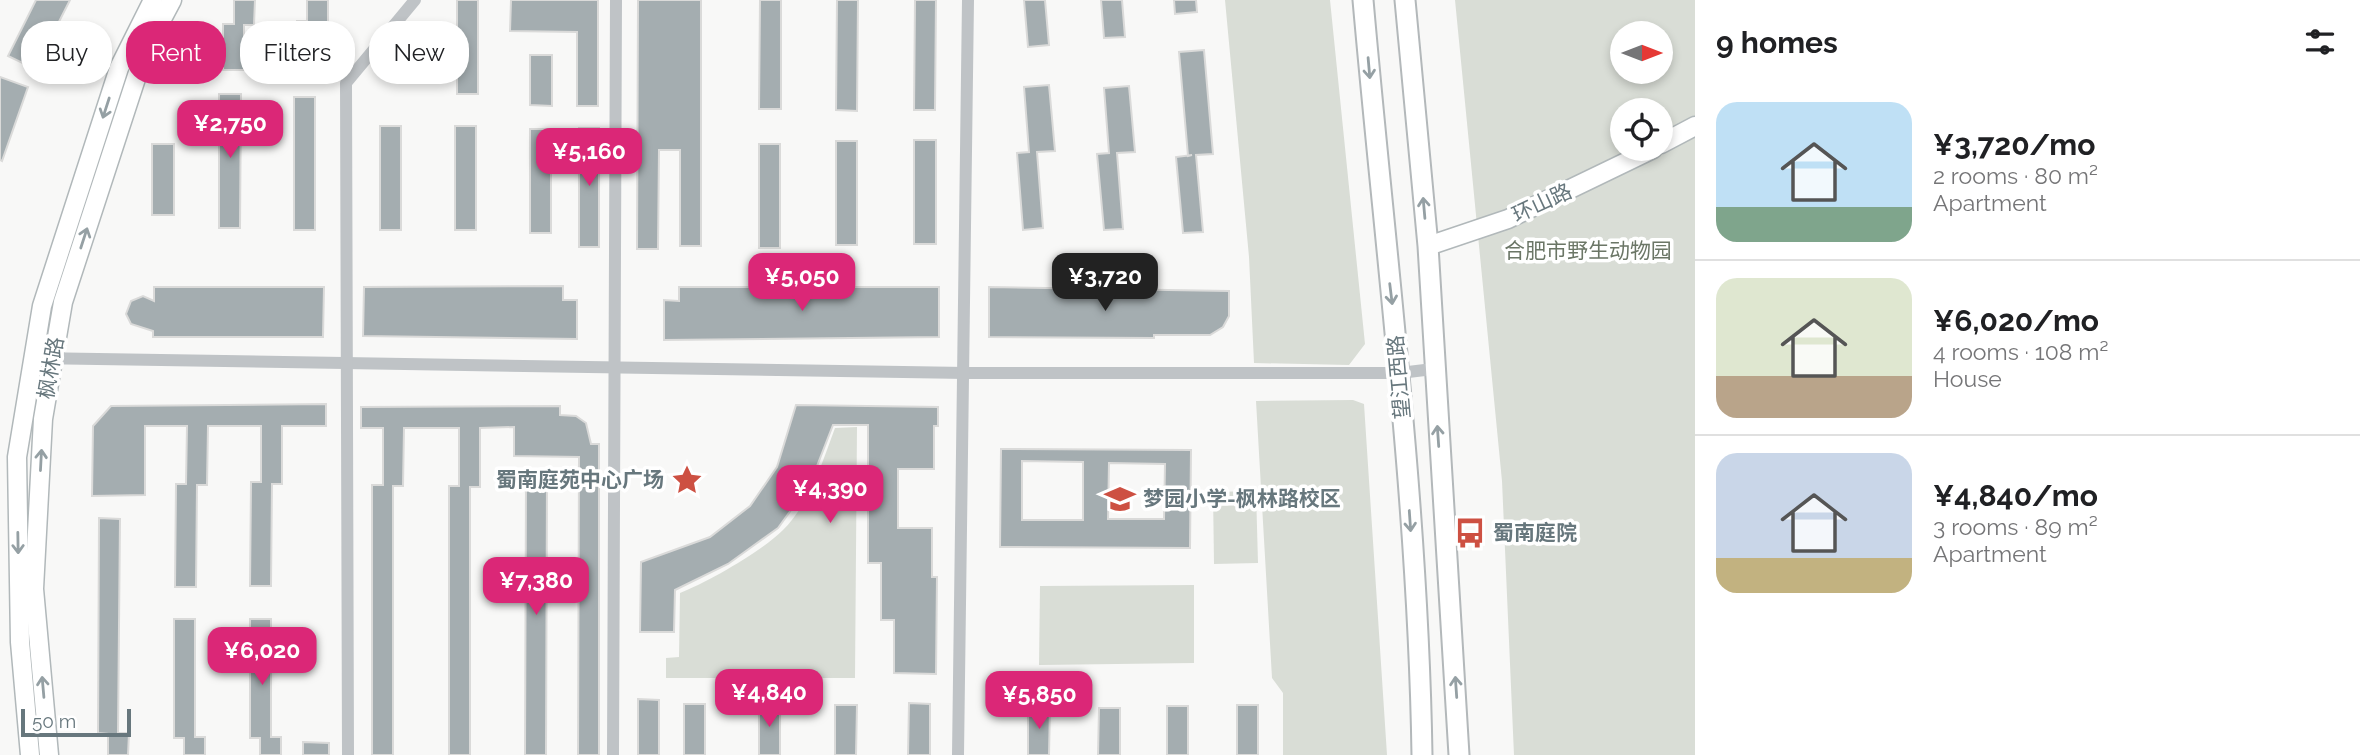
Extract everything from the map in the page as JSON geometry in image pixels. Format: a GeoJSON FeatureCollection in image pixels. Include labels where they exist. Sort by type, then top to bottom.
{"type":"FeatureCollection","features":[{"type":"Feature","properties":{"kind":"main road","name":"枫林路"},"geometry":{"type":"LineString","coordinates":[[30,755],[20,642],[17,457],[42,306],[119,68],[152,0]]}},
{"type":"Feature","properties":{"kind":"main road","name":"枫林路"},"geometry":{"type":"LineString","coordinates":[[49,755],[34,589],[43,419],[63,302],[141,64],[172,0]]}},
{"type":"Feature","properties":{"kind":"main road","name":"望江西路"},"geometry":{"type":"LineString","coordinates":[[1363,0],[1400,373],[1420,674],[1422,755]]}},
{"type":"Feature","properties":{"kind":"main road","name":"望江西路"},"geometry":{"type":"LineString","coordinates":[[1405,0],[1428,246],[1433,369],[1459,755]]}},
{"type":"Feature","properties":{"kind":"main road"},"geometry":{"type":"LineString","coordinates":[[1673,138],[1695,126]]}},
{"type":"Feature","properties":{"kind":"main road","name":"环山路"},"geometry":{"type":"LineString","coordinates":[[1428,246],[1508,219],[1628,161]]}},
{"type":"Feature","properties":{"kind":"street"},"geometry":{"type":"LineString","coordinates":[[348,755],[346,83],[415,0]]}},
{"type":"Feature","properties":{"kind":"street"},"geometry":{"type":"LineString","coordinates":[[613,755],[616,0]]}},
{"type":"Feature","properties":{"kind":"street"},"geometry":{"type":"LineString","coordinates":[[958,755],[968,0]]}},
{"type":"Feature","properties":{"kind":"street"},"geometry":{"type":"LineString","coordinates":[[34,358],[963,373],[1400,373],[1433,369]]}},
{"type":"Feature","properties":{"kind":"green space"},"geometry":{"type":"Polygon","coordinates":[[[1225,0],[1330,0],[1365,344],[1349,365],[1254,363],[1249,257],[1225,0]]]}},
{"type":"Feature","properties":{"kind":"green space","name":"合肥市野生动物园"},"geometry":{"type":"Polygon","coordinates":[[[1455,0],[1695,0],[1695,755],[1514,755],[1502,481],[1455,0]]]}},
{"type":"Feature","properties":{"kind":"green space"},"geometry":{"type":"Polygon","coordinates":[[[1353,400],[1364,404],[1387,755],[1283,755],[1283,693],[1272,678],[1256,401],[1353,400]]]}},
{"type":"Feature","properties":{"kind":"green space"},"geometry":{"type":"Polygon","coordinates":[[[857,427],[855,678],[666,678],[666,658],[679,657],[680,593],[734,565],[783,530],[808,495],[835,428],[857,427]]]}},
{"type":"Feature","properties":{"kind":"green space"},"geometry":{"type":"Polygon","coordinates":[[[1256,491],[1258,563],[1214,564],[1213,492],[1256,491]]]}},
{"type":"Feature","properties":{"kind":"green space"},"geometry":{"type":"Polygon","coordinates":[[[1194,585],[1194,663],[1039,665],[1040,586],[1194,585]]]}},
{"type":"Feature","properties":{"kind":"building"},"geometry":{"type":"Polygon","coordinates":[[[36,0],[70,0],[59,21],[26,21],[36,0]]]}},
{"type":"Feature","properties":{"kind":"building"},"geometry":{"type":"Polygon","coordinates":[[[234,0],[255,0],[254,21],[240,21],[240,70],[226,70],[226,24],[234,24],[234,0]]]}},
{"type":"Feature","properties":{"kind":"building"},"geometry":{"type":"Polygon","coordinates":[[[307,0],[328,0],[328,21],[307,21],[307,0]]]}},
{"type":"Feature","properties":{"kind":"building"},"geometry":{"type":"Polygon","coordinates":[[[457,0],[478,0],[478,94],[457,94],[457,84],[469,84],[469,21],[457,21],[457,0]]]}},
{"type":"Feature","properties":{"kind":"building"},"geometry":{"type":"Polygon","coordinates":[[[511,0],[598,0],[598,106],[577,106],[577,32],[510,31],[511,0]]]}},
{"type":"Feature","properties":{"kind":"building"},"geometry":{"type":"Polygon","coordinates":[[[638,0],[701,0],[701,246],[680,246],[680,150],[659,150],[658,249],[637,249],[638,0]]]}},
{"type":"Feature","properties":{"kind":"building"},"geometry":{"type":"Polygon","coordinates":[[[760,0],[781,0],[781,109],[759,109],[760,0]]]}},
{"type":"Feature","properties":{"kind":"building"},"geometry":{"type":"Polygon","coordinates":[[[837,0],[858,0],[857,111],[836,110],[837,0]]]}},
{"type":"Feature","properties":{"kind":"building"},"geometry":{"type":"Polygon","coordinates":[[[915,0],[936,0],[935,110],[914,110],[915,0]]]}},
{"type":"Feature","properties":{"kind":"building"},"geometry":{"type":"Polygon","coordinates":[[[1024,0],[1045,0],[1049,45],[1028,47],[1024,0]]]}},
{"type":"Feature","properties":{"kind":"building"},"geometry":{"type":"Polygon","coordinates":[[[1101,0],[1122,0],[1125,37],[1104,38],[1101,0]]]}},
{"type":"Feature","properties":{"kind":"building"},"geometry":{"type":"Polygon","coordinates":[[[1174,0],[1196,0],[1197,12],[1175,14],[1174,0]]]}},
{"type":"Feature","properties":{"kind":"building"},"geometry":{"type":"Polygon","coordinates":[[[21,30],[21,62],[8,56],[21,30]]]}},
{"type":"Feature","properties":{"kind":"building"},"geometry":{"type":"Polygon","coordinates":[[[1204,50],[1213,154],[1196,155],[1203,232],[1183,233],[1176,157],[1188,156],[1179,52],[1204,50]]]}},
{"type":"Feature","properties":{"kind":"building"},"geometry":{"type":"Polygon","coordinates":[[[530,55],[552,55],[552,106],[530,105],[530,55]]]}},
{"type":"Feature","properties":{"kind":"building"},"geometry":{"type":"Polygon","coordinates":[[[0,77],[28,87],[2,161],[0,160],[0,77]]]}},
{"type":"Feature","properties":{"kind":"building"},"geometry":{"type":"Polygon","coordinates":[[[1049,85],[1055,151],[1037,152],[1043,228],[1023,230],[1017,153],[1029,152],[1024,87],[1049,85]]]}},
{"type":"Feature","properties":{"kind":"building"},"geometry":{"type":"Polygon","coordinates":[[[1129,86],[1135,152],[1117,153],[1123,229],[1104,230],[1097,154],[1109,153],[1104,88],[1129,86]]]}},
{"type":"Feature","properties":{"kind":"building"},"geometry":{"type":"Polygon","coordinates":[[[219,94],[241,94],[240,228],[219,228],[219,94]]]}},
{"type":"Feature","properties":{"kind":"building"},"geometry":{"type":"Polygon","coordinates":[[[294,97],[315,97],[315,230],[294,230],[294,97]]]}},
{"type":"Feature","properties":{"kind":"building"},"geometry":{"type":"Polygon","coordinates":[[[380,126],[401,126],[401,230],[380,230],[380,126]]]}},
{"type":"Feature","properties":{"kind":"building"},"geometry":{"type":"Polygon","coordinates":[[[455,126],[476,126],[476,230],[455,230],[455,126]]]}},
{"type":"Feature","properties":{"kind":"building"},"geometry":{"type":"Polygon","coordinates":[[[579,128],[599,128],[599,247],[579,247],[579,128]]]}},
{"type":"Feature","properties":{"kind":"building"},"geometry":{"type":"Polygon","coordinates":[[[530,129],[551,129],[551,233],[530,233],[530,129]]]}},
{"type":"Feature","properties":{"kind":"building"},"geometry":{"type":"Polygon","coordinates":[[[914,140],[936,140],[936,244],[914,244],[914,140]]]}},
{"type":"Feature","properties":{"kind":"building"},"geometry":{"type":"Polygon","coordinates":[[[836,141],[857,141],[857,245],[836,245],[836,141]]]}},
{"type":"Feature","properties":{"kind":"building"},"geometry":{"type":"Polygon","coordinates":[[[152,144],[174,144],[174,215],[152,215],[152,144]]]}},
{"type":"Feature","properties":{"kind":"building"},"geometry":{"type":"Polygon","coordinates":[[[759,144],[780,144],[780,248],[759,248],[759,144]]]}},
{"type":"Feature","properties":{"kind":"building"},"geometry":{"type":"Polygon","coordinates":[[[563,286],[563,300],[577,300],[577,339],[363,336],[364,287],[563,286]]]}},
{"type":"Feature","properties":{"kind":"building"},"geometry":{"type":"Polygon","coordinates":[[[154,287],[324,287],[323,337],[153,337],[153,331],[131,324],[126,314],[131,301],[143,296],[154,301],[154,287]]]}},
{"type":"Feature","properties":{"kind":"building"},"geometry":{"type":"Polygon","coordinates":[[[679,287],[939,287],[939,337],[664,340],[664,300],[679,301],[679,287]]]}},
{"type":"Feature","properties":{"kind":"building"},"geometry":{"type":"Polygon","coordinates":[[[989,287],[1229,291],[1229,316],[1223,327],[1210,335],[1154,335],[1154,338],[989,337],[989,287]]]}},
{"type":"Feature","properties":{"kind":"building"},"geometry":{"type":"Polygon","coordinates":[[[326,404],[326,426],[282,426],[282,484],[272,484],[271,586],[250,586],[251,482],[261,482],[261,426],[208,426],[207,485],[197,485],[196,587],[175,587],[176,484],[186,484],[187,426],[145,426],[145,495],[92,496],[93,426],[111,406],[326,404]]]}},
{"type":"Feature","properties":{"kind":"building"},"geometry":{"type":"Polygon","coordinates":[[[796,405],[938,407],[938,426],[934,426],[934,469],[898,469],[898,528],[932,528],[932,577],[937,577],[936,674],[894,673],[894,620],[881,620],[881,563],[868,563],[868,425],[833,425],[810,484],[778,528],[728,564],[675,590],[674,632],[640,632],[641,562],[710,537],[750,506],[777,467],[796,405]]]}},
{"type":"Feature","properties":{"kind":"building"},"geometry":{"type":"Polygon","coordinates":[[[560,406],[560,415],[576,416],[586,423],[591,444],[599,444],[599,755],[578,755],[579,457],[514,456],[514,427],[480,428],[480,487],[470,487],[470,755],[449,755],[449,486],[459,486],[459,428],[404,428],[403,486],[393,486],[393,755],[372,755],[372,485],[383,485],[383,428],[361,428],[361,407],[560,406]]]}},
{"type":"Feature","properties":{"kind":"building"},"geometry":{"type":"Polygon","coordinates":[[[1001,449],[1191,450],[1190,548],[1000,547],[1001,449]],[[1022,461],[1022,520],[1083,520],[1083,462],[1022,461]],[[1109,463],[1108,519],[1164,519],[1165,464],[1109,463]]]}},
{"type":"Feature","properties":{"kind":"building"},"geometry":{"type":"Polygon","coordinates":[[[526,479],[547,479],[546,755],[525,755],[526,479]]]}},
{"type":"Feature","properties":{"kind":"building"},"geometry":{"type":"Polygon","coordinates":[[[99,518],[120,519],[118,733],[129,733],[128,755],[108,755],[108,734],[98,733],[99,518]]]}},
{"type":"Feature","properties":{"kind":"building"},"geometry":{"type":"Polygon","coordinates":[[[174,619],[195,619],[195,737],[205,737],[205,755],[184,755],[184,738],[174,738],[174,619]]]}},
{"type":"Feature","properties":{"kind":"building"},"geometry":{"type":"Polygon","coordinates":[[[250,619],[271,619],[271,737],[281,737],[281,755],[260,755],[260,738],[250,738],[250,619]]]}},
{"type":"Feature","properties":{"kind":"building"},"geometry":{"type":"Polygon","coordinates":[[[638,699],[659,700],[659,755],[638,755],[638,699]]]}},
{"type":"Feature","properties":{"kind":"building"},"geometry":{"type":"Polygon","coordinates":[[[759,703],[780,704],[780,755],[759,755],[759,703]]]}},
{"type":"Feature","properties":{"kind":"building"},"geometry":{"type":"Polygon","coordinates":[[[909,703],[930,704],[930,755],[908,755],[909,703]]]}},
{"type":"Feature","properties":{"kind":"building"},"geometry":{"type":"Polygon","coordinates":[[[684,704],[705,704],[705,755],[684,755],[684,704]]]}},
{"type":"Feature","properties":{"kind":"building"},"geometry":{"type":"Polygon","coordinates":[[[835,705],[857,705],[856,755],[835,755],[835,705]]]}},
{"type":"Feature","properties":{"kind":"building"},"geometry":{"type":"Polygon","coordinates":[[[1237,705],[1258,705],[1258,755],[1237,755],[1237,705]]]}},
{"type":"Feature","properties":{"kind":"building"},"geometry":{"type":"Polygon","coordinates":[[[1167,706],[1188,706],[1188,755],[1167,755],[1167,706]]]}},
{"type":"Feature","properties":{"kind":"building"},"geometry":{"type":"Polygon","coordinates":[[[1028,707],[1050,707],[1049,755],[1028,755],[1028,707]]]}},
{"type":"Feature","properties":{"kind":"building"},"geometry":{"type":"Polygon","coordinates":[[[1099,708],[1120,708],[1120,755],[1098,755],[1099,708]]]}},
{"type":"Feature","properties":{"kind":"building"},"geometry":{"type":"Polygon","coordinates":[[[303,742],[329,743],[329,755],[303,755],[303,742]]]}},
{"type":"Feature","properties":{"kind":"place","name":"蜀南庭苑中心广场"},"geometry":{"type":"Point","coordinates":[687,480]}},
{"type":"Feature","properties":{"kind":"place","name":"梦园小学-枫林路校区"},"geometry":{"type":"Point","coordinates":[1120,499]}},
{"type":"Feature","properties":{"kind":"place","name":"蜀南庭院"},"geometry":{"type":"Point","coordinates":[1470,533]}}]}
